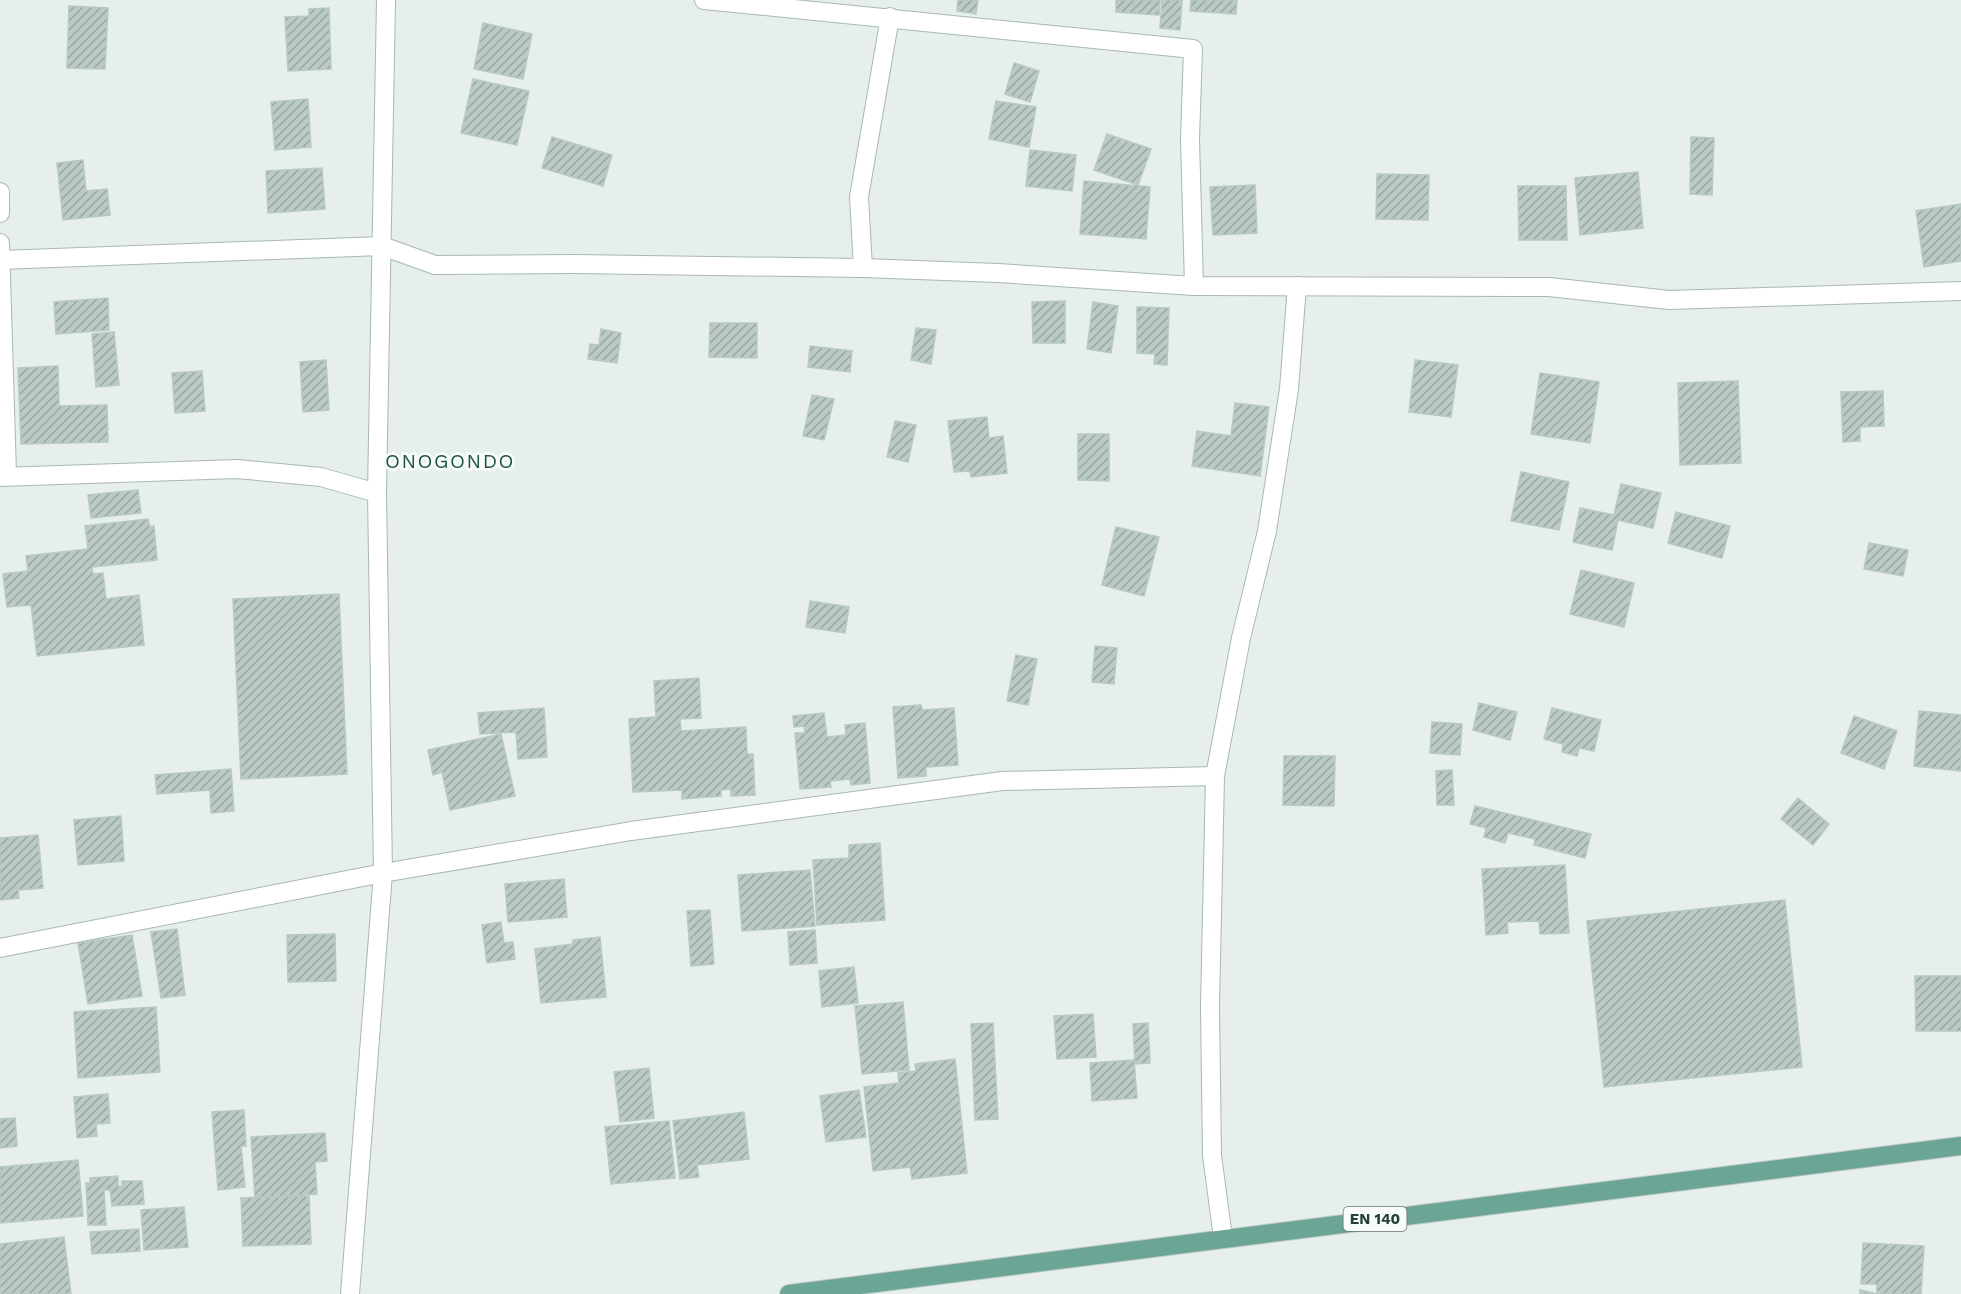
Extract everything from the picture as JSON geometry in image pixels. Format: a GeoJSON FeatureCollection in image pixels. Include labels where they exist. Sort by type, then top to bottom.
{"type":"FeatureCollection","features":[{"type":"Feature","properties":{"kind":"main road","name":"EN 140"},"geometry":{"type":"LineString","coordinates":[[789,1294],[1961,1146]]}},
{"type":"Feature","properties":{"kind":"street"},"geometry":{"type":"LineString","coordinates":[[350,1294],[383,873],[377,493],[386,0]]}},
{"type":"Feature","properties":{"kind":"street"},"geometry":{"type":"LineString","coordinates":[[704,0],[1193,49],[1190,139],[1194,286]]}},
{"type":"Feature","properties":{"kind":"street"},"geometry":{"type":"LineString","coordinates":[[862,268],[859,197],[890,17]]}},
{"type":"Feature","properties":{"kind":"street"},"geometry":{"type":"LineString","coordinates":[[0,192],[0,213]]}},
{"type":"Feature","properties":{"kind":"street"},"geometry":{"type":"LineString","coordinates":[[377,493],[321,477],[237,469],[4,476],[0,254],[382,246],[435,265],[574,264],[862,268],[998,273],[1194,286],[1549,287],[1669,300],[1961,291]]}},
{"type":"Feature","properties":{"kind":"street"},"geometry":{"type":"LineString","coordinates":[[1223,1238],[1212,1155],[1210,1006],[1215,776],[1242,638],[1267,531],[1289,389],[1297,286]]}},
{"type":"Feature","properties":{"kind":"street"},"geometry":{"type":"LineString","coordinates":[[0,948],[383,873],[631,831],[1002,781],[1215,776]]}},
{"type":"Feature","properties":{"kind":"building"},"geometry":{"type":"Polygon","coordinates":[[[958,0],[978,0],[976,14],[957,11],[958,0]]]}},
{"type":"Feature","properties":{"kind":"building"},"geometry":{"type":"Polygon","coordinates":[[[1116,0],[1160,0],[1159,15],[1116,12],[1116,0]]]}},
{"type":"Feature","properties":{"kind":"building"},"geometry":{"type":"Polygon","coordinates":[[[1162,0],[1182,0],[1180,30],[1160,28],[1162,0]]]}},
{"type":"Feature","properties":{"kind":"building"},"geometry":{"type":"Polygon","coordinates":[[[1191,0],[1237,0],[1236,14],[1190,11],[1191,0]]]}},
{"type":"Feature","properties":{"kind":"building"},"geometry":{"type":"Polygon","coordinates":[[[69,6],[108,8],[105,69],[67,68],[69,6]]]}},
{"type":"Feature","properties":{"kind":"building"},"geometry":{"type":"Polygon","coordinates":[[[329,8],[331,69],[288,71],[285,17],[309,16],[309,9],[329,8]]]}},
{"type":"Feature","properties":{"kind":"building"},"geometry":{"type":"Polygon","coordinates":[[[483,23],[532,34],[523,79],[474,69],[483,23]]]}},
{"type":"Feature","properties":{"kind":"building"},"geometry":{"type":"Polygon","coordinates":[[[1014,63],[1039,71],[1030,102],[1005,94],[1014,63]]]}},
{"type":"Feature","properties":{"kind":"building"},"geometry":{"type":"Polygon","coordinates":[[[473,79],[529,91],[517,145],[461,133],[473,79]]]}},
{"type":"Feature","properties":{"kind":"building"},"geometry":{"type":"Polygon","coordinates":[[[308,99],[311,147],[275,150],[271,102],[308,99]]]}},
{"type":"Feature","properties":{"kind":"building"},"geometry":{"type":"Polygon","coordinates":[[[996,101],[1036,107],[1029,147],[989,139],[996,101]]]}},
{"type":"Feature","properties":{"kind":"building"},"geometry":{"type":"Polygon","coordinates":[[[1107,134],[1151,149],[1138,185],[1094,170],[1107,134]]]}},
{"type":"Feature","properties":{"kind":"building"},"geometry":{"type":"Polygon","coordinates":[[[552,137],[612,155],[603,186],[542,168],[552,137]]]}},
{"type":"Feature","properties":{"kind":"building"},"geometry":{"type":"Polygon","coordinates":[[[1691,137],[1714,138],[1712,195],[1690,194],[1691,137]]]}},
{"type":"Feature","properties":{"kind":"building"},"geometry":{"type":"Polygon","coordinates":[[[1030,150],[1076,155],[1072,191],[1026,186],[1030,150]]]}},
{"type":"Feature","properties":{"kind":"building"},"geometry":{"type":"Polygon","coordinates":[[[83,160],[86,191],[107,189],[110,215],[63,220],[57,163],[83,160]]]}},
{"type":"Feature","properties":{"kind":"building"},"geometry":{"type":"Polygon","coordinates":[[[322,168],[325,209],[268,213],[266,171],[322,168]]]}},
{"type":"Feature","properties":{"kind":"building"},"geometry":{"type":"Polygon","coordinates":[[[1638,172],[1643,228],[1580,235],[1575,178],[1638,172]]]}},
{"type":"Feature","properties":{"kind":"building"},"geometry":{"type":"Polygon","coordinates":[[[1377,174],[1429,175],[1428,220],[1376,219],[1377,174]]]}},
{"type":"Feature","properties":{"kind":"building"},"geometry":{"type":"Polygon","coordinates":[[[1084,181],[1150,187],[1146,239],[1080,234],[1084,181]]]}},
{"type":"Feature","properties":{"kind":"building"},"geometry":{"type":"Polygon","coordinates":[[[1255,185],[1257,233],[1213,235],[1210,187],[1255,185]]]}},
{"type":"Feature","properties":{"kind":"building"},"geometry":{"type":"Polygon","coordinates":[[[1518,186],[1566,186],[1567,240],[1519,240],[1518,186]]]}},
{"type":"Feature","properties":{"kind":"building"},"geometry":{"type":"Polygon","coordinates":[[[1961,204],[1961,261],[1924,267],[1916,211],[1961,204]]]}},
{"type":"Feature","properties":{"kind":"building"},"geometry":{"type":"Polygon","coordinates":[[[108,298],[109,330],[56,334],[54,302],[108,298]]]}},
{"type":"Feature","properties":{"kind":"building"},"geometry":{"type":"Polygon","coordinates":[[[1065,301],[1065,343],[1033,343],[1032,302],[1065,301]]]}},
{"type":"Feature","properties":{"kind":"building"},"geometry":{"type":"Polygon","coordinates":[[[1093,302],[1118,306],[1111,353],[1087,349],[1093,302]]]}},
{"type":"Feature","properties":{"kind":"building"},"geometry":{"type":"Polygon","coordinates":[[[1137,307],[1169,308],[1167,365],[1154,364],[1155,354],[1137,353],[1137,307]]]}},
{"type":"Feature","properties":{"kind":"building"},"geometry":{"type":"Polygon","coordinates":[[[710,323],[757,323],[757,358],[709,357],[710,323]]]}},
{"type":"Feature","properties":{"kind":"building"},"geometry":{"type":"Polygon","coordinates":[[[916,328],[936,330],[931,364],[911,360],[916,328]]]}},
{"type":"Feature","properties":{"kind":"building"},"geometry":{"type":"Polygon","coordinates":[[[601,329],[621,333],[617,363],[588,359],[590,344],[599,345],[601,329]]]}},
{"type":"Feature","properties":{"kind":"building"},"geometry":{"type":"Polygon","coordinates":[[[114,332],[119,385],[96,387],[92,334],[114,332]]]}},
{"type":"Feature","properties":{"kind":"building"},"geometry":{"type":"Polygon","coordinates":[[[810,346],[852,351],[850,372],[808,367],[810,346]]]}},
{"type":"Feature","properties":{"kind":"building"},"geometry":{"type":"Polygon","coordinates":[[[326,360],[329,410],[303,412],[300,362],[326,360]]]}},
{"type":"Feature","properties":{"kind":"building"},"geometry":{"type":"Polygon","coordinates":[[[1415,360],[1458,365],[1451,417],[1409,412],[1415,360]]]}},
{"type":"Feature","properties":{"kind":"building"},"geometry":{"type":"Polygon","coordinates":[[[58,366],[59,406],[107,405],[108,442],[21,444],[18,368],[58,366]]]}},
{"type":"Feature","properties":{"kind":"building"},"geometry":{"type":"Polygon","coordinates":[[[202,371],[205,411],[175,413],[172,373],[202,371]]]}},
{"type":"Feature","properties":{"kind":"building"},"geometry":{"type":"Polygon","coordinates":[[[1540,373],[1599,382],[1590,443],[1531,434],[1540,373]]]}},
{"type":"Feature","properties":{"kind":"building"},"geometry":{"type":"Polygon","coordinates":[[[1738,381],[1741,463],[1680,465],[1678,383],[1738,381]]]}},
{"type":"Feature","properties":{"kind":"building"},"geometry":{"type":"Polygon","coordinates":[[[1883,391],[1884,426],[1860,427],[1860,441],[1843,442],[1841,392],[1883,391]]]}},
{"type":"Feature","properties":{"kind":"building"},"geometry":{"type":"Polygon","coordinates":[[[812,395],[834,399],[824,440],[803,436],[812,395]]]}},
{"type":"Feature","properties":{"kind":"building"},"geometry":{"type":"Polygon","coordinates":[[[1235,403],[1269,407],[1260,476],[1192,466],[1197,431],[1231,436],[1235,403]]]}},
{"type":"Feature","properties":{"kind":"building"},"geometry":{"type":"Polygon","coordinates":[[[987,417],[989,438],[1003,436],[1007,473],[971,477],[970,471],[954,472],[948,421],[987,417]]]}},
{"type":"Feature","properties":{"kind":"building"},"geometry":{"type":"Polygon","coordinates":[[[895,421],[916,425],[908,462],[887,457],[895,421]]]}},
{"type":"Feature","properties":{"kind":"building"},"geometry":{"type":"Polygon","coordinates":[[[1078,434],[1109,434],[1109,481],[1078,480],[1078,434]]]}},
{"type":"Feature","properties":{"kind":"building"},"geometry":{"type":"Polygon","coordinates":[[[1521,472],[1569,482],[1559,530],[1511,521],[1521,472]]]}},
{"type":"Feature","properties":{"kind":"building"},"geometry":{"type":"Polygon","coordinates":[[[1621,484],[1661,493],[1653,528],[1618,520],[1612,550],[1573,542],[1580,508],[1614,515],[1621,484]]]}},
{"type":"Feature","properties":{"kind":"building"},"geometry":{"type":"Polygon","coordinates":[[[138,490],[141,513],[91,518],[88,495],[138,490]]]}},
{"type":"Feature","properties":{"kind":"building"},"geometry":{"type":"Polygon","coordinates":[[[1676,512],[1730,526],[1722,558],[1668,543],[1676,512]]]}},
{"type":"Feature","properties":{"kind":"building"},"geometry":{"type":"Polygon","coordinates":[[[148,519],[150,527],[154,526],[157,560],[92,567],[93,574],[103,573],[106,599],[139,595],[144,645],[37,656],[31,605],[7,607],[3,574],[28,571],[26,556],[88,549],[85,526],[148,519]]]}},
{"type":"Feature","properties":{"kind":"building"},"geometry":{"type":"Polygon","coordinates":[[[1116,527],[1159,537],[1144,596],[1102,585],[1116,527]]]}},
{"type":"Feature","properties":{"kind":"building"},"geometry":{"type":"Polygon","coordinates":[[[1869,543],[1908,550],[1903,576],[1864,569],[1869,543]]]}},
{"type":"Feature","properties":{"kind":"building"},"geometry":{"type":"Polygon","coordinates":[[[1581,570],[1634,583],[1624,627],[1570,614],[1581,570]]]}},
{"type":"Feature","properties":{"kind":"building"},"geometry":{"type":"Polygon","coordinates":[[[339,594],[347,774],[241,779],[233,599],[339,594]]]}},
{"type":"Feature","properties":{"kind":"building"},"geometry":{"type":"Polygon","coordinates":[[[810,601],[849,607],[845,633],[806,627],[810,601]]]}},
{"type":"Feature","properties":{"kind":"building"},"geometry":{"type":"Polygon","coordinates":[[[1095,646],[1117,648],[1114,684],[1092,682],[1095,646]]]}},
{"type":"Feature","properties":{"kind":"building"},"geometry":{"type":"Polygon","coordinates":[[[1016,655],[1037,659],[1028,705],[1007,701],[1016,655]]]}},
{"type":"Feature","properties":{"kind":"building"},"geometry":{"type":"Polygon","coordinates":[[[699,678],[701,718],[680,719],[681,731],[746,727],[747,754],[753,754],[755,795],[731,796],[731,789],[721,790],[721,796],[682,799],[682,790],[633,792],[629,719],[656,717],[654,681],[699,678]]]}},
{"type":"Feature","properties":{"kind":"building"},"geometry":{"type":"Polygon","coordinates":[[[1479,703],[1517,712],[1510,740],[1473,730],[1479,703]]]}},
{"type":"Feature","properties":{"kind":"building"},"geometry":{"type":"Polygon","coordinates":[[[921,705],[922,710],[954,708],[958,765],[926,767],[926,776],[898,778],[893,707],[921,705]]]}},
{"type":"Feature","properties":{"kind":"building"},"geometry":{"type":"Polygon","coordinates":[[[544,708],[547,757],[518,759],[516,732],[480,734],[478,713],[544,708]]]}},
{"type":"Feature","properties":{"kind":"building"},"geometry":{"type":"Polygon","coordinates":[[[1552,708],[1601,720],[1594,751],[1579,748],[1577,756],[1562,752],[1563,744],[1544,739],[1552,708]]]}},
{"type":"Feature","properties":{"kind":"building"},"geometry":{"type":"Polygon","coordinates":[[[1919,711],[1961,715],[1961,771],[1914,766],[1919,711]]]}},
{"type":"Feature","properties":{"kind":"building"},"geometry":{"type":"Polygon","coordinates":[[[824,713],[827,737],[846,735],[845,725],[865,723],[870,783],[851,785],[850,779],[830,781],[831,787],[800,789],[795,733],[805,733],[804,726],[794,727],[793,716],[824,713]]]}},
{"type":"Feature","properties":{"kind":"building"},"geometry":{"type":"Polygon","coordinates":[[[1854,716],[1897,731],[1884,769],[1841,753],[1854,716]]]}},
{"type":"Feature","properties":{"kind":"building"},"geometry":{"type":"Polygon","coordinates":[[[1432,722],[1462,724],[1460,755],[1430,753],[1432,722]]]}},
{"type":"Feature","properties":{"kind":"building"},"geometry":{"type":"Polygon","coordinates":[[[501,734],[515,796],[450,810],[442,772],[433,775],[428,750],[501,734]]]}},
{"type":"Feature","properties":{"kind":"building"},"geometry":{"type":"Polygon","coordinates":[[[1284,756],[1335,756],[1334,806],[1283,805],[1284,756]]]}},
{"type":"Feature","properties":{"kind":"building"},"geometry":{"type":"Polygon","coordinates":[[[231,769],[234,811],[211,813],[210,790],[157,794],[155,775],[231,769]]]}},
{"type":"Feature","properties":{"kind":"building"},"geometry":{"type":"Polygon","coordinates":[[[1452,770],[1454,805],[1437,805],[1436,771],[1452,770]]]}},
{"type":"Feature","properties":{"kind":"building"},"geometry":{"type":"Polygon","coordinates":[[[1798,798],[1829,824],[1813,845],[1781,819],[1798,798]]]}},
{"type":"Feature","properties":{"kind":"building"},"geometry":{"type":"Polygon","coordinates":[[[1475,806],[1591,834],[1585,858],[1534,845],[1535,839],[1508,833],[1505,843],[1484,837],[1486,828],[1470,824],[1475,806]]]}},
{"type":"Feature","properties":{"kind":"building"},"geometry":{"type":"Polygon","coordinates":[[[121,816],[124,861],[78,865],[74,820],[121,816]]]}},
{"type":"Feature","properties":{"kind":"building"},"geometry":{"type":"Polygon","coordinates":[[[38,835],[43,888],[18,890],[19,898],[0,900],[0,838],[38,835]]]}},
{"type":"Feature","properties":{"kind":"building"},"geometry":{"type":"Polygon","coordinates":[[[880,843],[885,920],[817,925],[813,860],[849,858],[849,845],[880,843]]]}},
{"type":"Feature","properties":{"kind":"building"},"geometry":{"type":"Polygon","coordinates":[[[1565,865],[1569,933],[1540,934],[1539,921],[1507,922],[1508,933],[1486,935],[1482,869],[1565,865]]]}},
{"type":"Feature","properties":{"kind":"building"},"geometry":{"type":"Polygon","coordinates":[[[810,870],[815,926],[742,931],[738,875],[810,870]]]}},
{"type":"Feature","properties":{"kind":"building"},"geometry":{"type":"Polygon","coordinates":[[[564,879],[567,917],[508,922],[505,884],[564,879]]]}},
{"type":"Feature","properties":{"kind":"building"},"geometry":{"type":"Polygon","coordinates":[[[1785,900],[1802,1067],[1604,1087],[1587,921],[1785,900]]]}},
{"type":"Feature","properties":{"kind":"building"},"geometry":{"type":"Polygon","coordinates":[[[710,910],[714,964],[691,966],[687,911],[710,910]]]}},
{"type":"Feature","properties":{"kind":"building"},"geometry":{"type":"Polygon","coordinates":[[[501,922],[504,943],[513,942],[515,959],[487,963],[482,925],[501,922]]]}},
{"type":"Feature","properties":{"kind":"building"},"geometry":{"type":"Polygon","coordinates":[[[177,929],[185,995],[161,998],[151,932],[177,929]]]}},
{"type":"Feature","properties":{"kind":"building"},"geometry":{"type":"Polygon","coordinates":[[[815,930],[817,963],[790,965],[788,932],[815,930]]]}},
{"type":"Feature","properties":{"kind":"building"},"geometry":{"type":"Polygon","coordinates":[[[335,934],[336,981],[288,982],[287,935],[335,934]]]}},
{"type":"Feature","properties":{"kind":"building"},"geometry":{"type":"Polygon","coordinates":[[[132,935],[142,996],[88,1004],[78,943],[132,935]]]}},
{"type":"Feature","properties":{"kind":"building"},"geometry":{"type":"Polygon","coordinates":[[[600,937],[606,997],[541,1003],[535,949],[573,944],[573,940],[600,937]]]}},
{"type":"Feature","properties":{"kind":"building"},"geometry":{"type":"Polygon","coordinates":[[[854,967],[858,1003],[822,1007],[819,971],[854,967]]]}},
{"type":"Feature","properties":{"kind":"building"},"geometry":{"type":"Polygon","coordinates":[[[1915,976],[1961,976],[1961,1031],[1916,1031],[1915,976]]]}},
{"type":"Feature","properties":{"kind":"building"},"geometry":{"type":"Polygon","coordinates":[[[903,1002],[909,1070],[862,1074],[855,1006],[903,1002]]]}},
{"type":"Feature","properties":{"kind":"building"},"geometry":{"type":"Polygon","coordinates":[[[156,1007],[160,1072],[78,1078],[74,1012],[156,1007]]]}},
{"type":"Feature","properties":{"kind":"building"},"geometry":{"type":"Polygon","coordinates":[[[1093,1014],[1096,1057],[1057,1059],[1054,1016],[1093,1014]]]}},
{"type":"Feature","properties":{"kind":"building"},"geometry":{"type":"Polygon","coordinates":[[[993,1023],[998,1119],[975,1120],[971,1024],[993,1023]]]}},
{"type":"Feature","properties":{"kind":"building"},"geometry":{"type":"Polygon","coordinates":[[[1148,1023],[1150,1063],[1135,1064],[1133,1024],[1148,1023]]]}},
{"type":"Feature","properties":{"kind":"building"},"geometry":{"type":"Polygon","coordinates":[[[955,1059],[967,1173],[912,1179],[910,1167],[873,1171],[864,1087],[899,1083],[898,1073],[916,1071],[915,1064],[955,1059]]]}},
{"type":"Feature","properties":{"kind":"building"},"geometry":{"type":"Polygon","coordinates":[[[1134,1060],[1137,1098],[1092,1101],[1090,1063],[1134,1060]]]}},
{"type":"Feature","properties":{"kind":"building"},"geometry":{"type":"Polygon","coordinates":[[[649,1068],[654,1118],[620,1122],[614,1072],[649,1068]]]}},
{"type":"Feature","properties":{"kind":"building"},"geometry":{"type":"Polygon","coordinates":[[[859,1090],[866,1137],[826,1142],[820,1096],[859,1090]]]}},
{"type":"Feature","properties":{"kind":"building"},"geometry":{"type":"Polygon","coordinates":[[[108,1094],[110,1123],[96,1124],[97,1136],[77,1138],[74,1097],[108,1094]]]}},
{"type":"Feature","properties":{"kind":"building"},"geometry":{"type":"Polygon","coordinates":[[[244,1110],[246,1146],[241,1146],[245,1187],[218,1190],[212,1112],[244,1110]]]}},
{"type":"Feature","properties":{"kind":"building"},"geometry":{"type":"Polygon","coordinates":[[[744,1112],[749,1159],[697,1165],[699,1177],[680,1179],[673,1121],[744,1112]]]}},
{"type":"Feature","properties":{"kind":"building"},"geometry":{"type":"Polygon","coordinates":[[[15,1118],[17,1146],[0,1148],[0,1119],[15,1118]]]}},
{"type":"Feature","properties":{"kind":"building"},"geometry":{"type":"Polygon","coordinates":[[[669,1121],[675,1178],[611,1184],[605,1127],[669,1121]]]}},
{"type":"Feature","properties":{"kind":"building"},"geometry":{"type":"Polygon","coordinates":[[[325,1133],[327,1161],[315,1162],[317,1194],[255,1198],[251,1137],[325,1133]]]}},
{"type":"Feature","properties":{"kind":"building"},"geometry":{"type":"Polygon","coordinates":[[[78,1160],[83,1216],[0,1223],[0,1167],[78,1160]]]}},
{"type":"Feature","properties":{"kind":"building"},"geometry":{"type":"Polygon","coordinates":[[[118,1176],[118,1186],[122,1187],[122,1181],[142,1181],[144,1204],[112,1206],[110,1190],[104,1190],[106,1225],[88,1225],[86,1183],[90,1183],[90,1178],[118,1176]]]}},
{"type":"Feature","properties":{"kind":"building"},"geometry":{"type":"Polygon","coordinates":[[[309,1196],[311,1244],[243,1246],[241,1198],[309,1196]]]}},
{"type":"Feature","properties":{"kind":"building"},"geometry":{"type":"Polygon","coordinates":[[[184,1207],[188,1247],[144,1250],[141,1210],[184,1207]]]}},
{"type":"Feature","properties":{"kind":"building"},"geometry":{"type":"Polygon","coordinates":[[[139,1229],[140,1251],[92,1254],[90,1232],[139,1229]]]}},
{"type":"Feature","properties":{"kind":"building"},"geometry":{"type":"Polygon","coordinates":[[[64,1237],[71,1294],[0,1294],[0,1244],[64,1237]]]}},
{"type":"Feature","properties":{"kind":"building"},"geometry":{"type":"Polygon","coordinates":[[[1863,1243],[1924,1246],[1921,1294],[1877,1294],[1877,1284],[1861,1284],[1863,1243]]]}},
{"type":"Feature","properties":{"kind":"building"},"geometry":{"type":"Polygon","coordinates":[[[1860,1290],[1877,1294],[1860,1294],[1860,1290]]]}},
{"type":"Feature","properties":{"kind":"district","name":"ONOGONDO"},"geometry":{"type":"Point","coordinates":[450,461]}}]}
